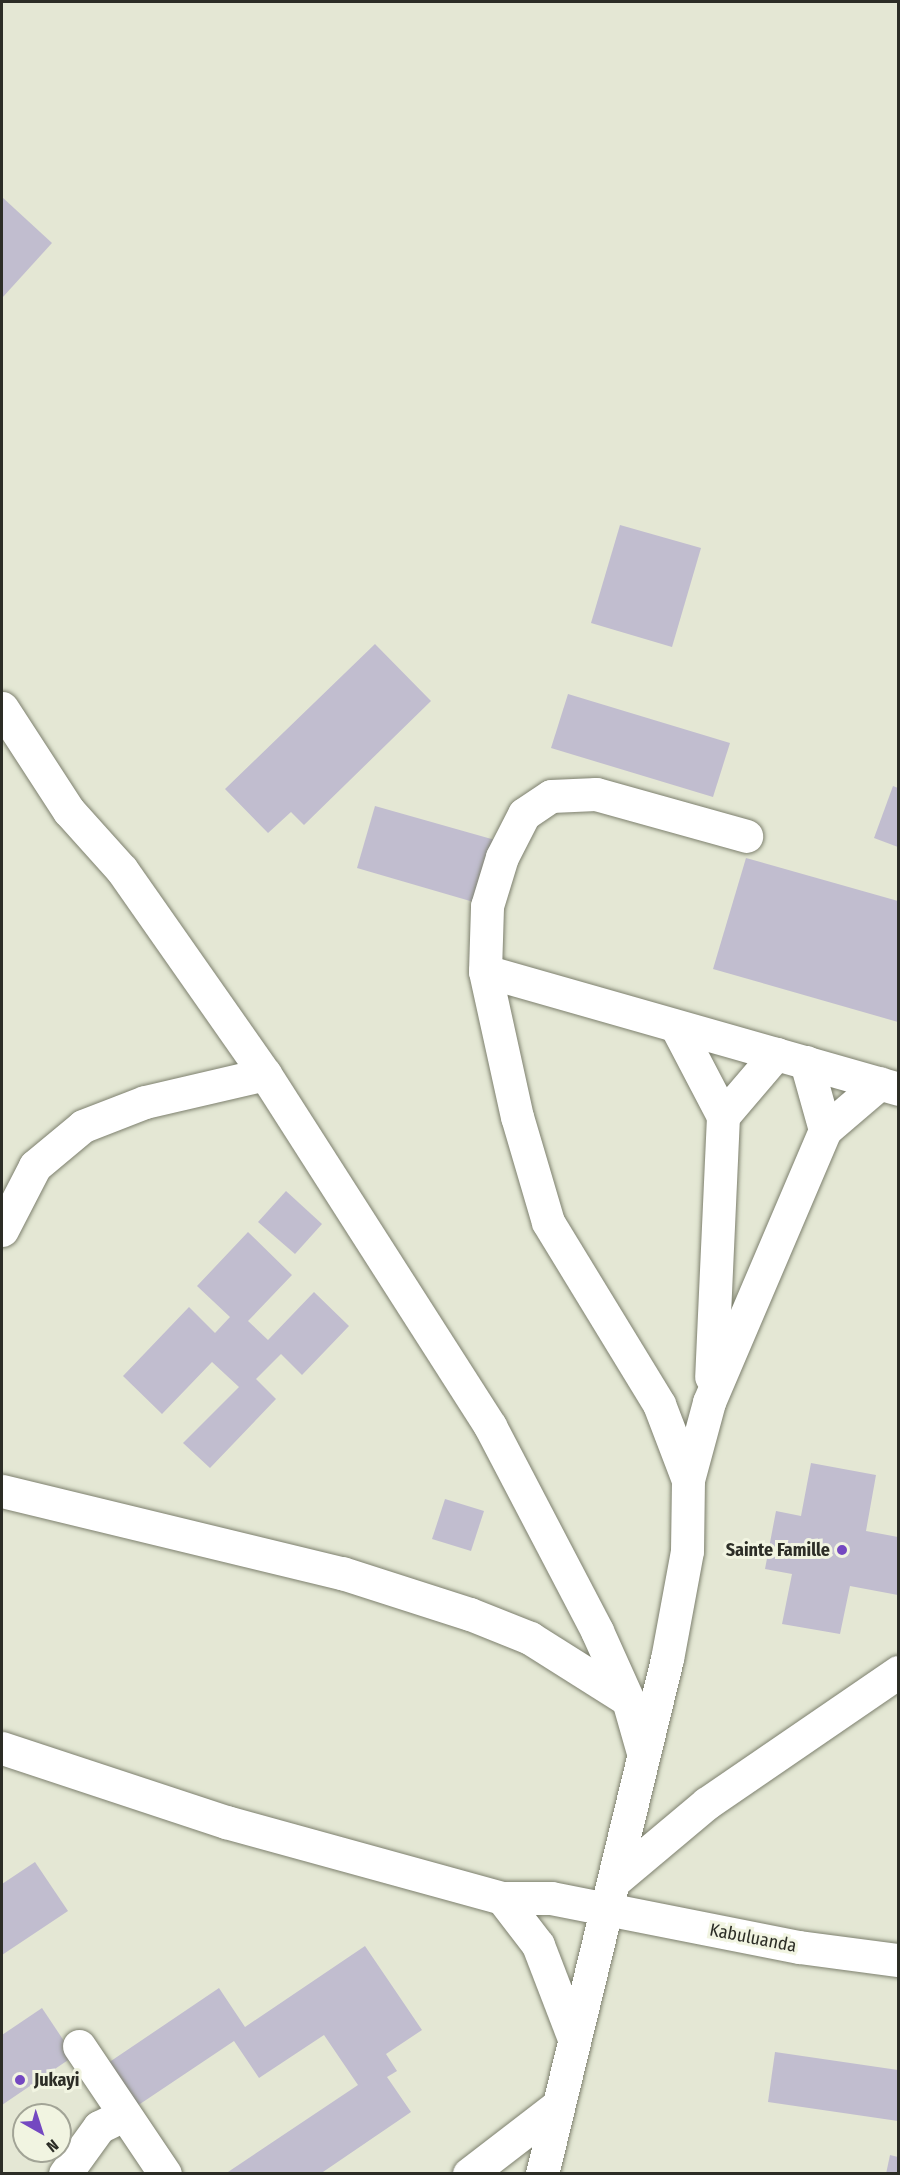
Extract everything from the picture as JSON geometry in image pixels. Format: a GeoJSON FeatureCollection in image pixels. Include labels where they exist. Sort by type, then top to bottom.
{"type":"FeatureCollection","features":[{"type":"Feature","properties":{"kind":"street"},"geometry":{"type":"LineString","coordinates":[[2,708],[69,811],[122,870],[265,1074],[490,1426],[628,1700],[642,1749]]}},
{"type":"Feature","properties":{"kind":"street"},"geometry":{"type":"LineString","coordinates":[[688,1480],[659,1404],[548,1222],[519,1127],[484,971],[487,906],[502,857],[524,814],[551,796],[596,794],[746,836]]}},
{"type":"Feature","properties":{"kind":"street"},"geometry":{"type":"LineString","coordinates":[[484,971],[676,1028],[889,1086]]}},
{"type":"Feature","properties":{"kind":"street"},"geometry":{"type":"LineString","coordinates":[[676,1028],[723,1116],[709,1402]]}},
{"type":"Feature","properties":{"kind":"street"},"geometry":{"type":"LineString","coordinates":[[723,1116],[791,1058]]}},
{"type":"Feature","properties":{"kind":"street"},"geometry":{"type":"LineString","coordinates":[[791,1058],[825,1130]]}},
{"type":"Feature","properties":{"kind":"street"},"geometry":{"type":"LineString","coordinates":[[2,1230],[35,1166],[83,1126],[145,1102],[265,1074]]}},
{"type":"Feature","properties":{"kind":"street"},"geometry":{"type":"LineString","coordinates":[[542,2174],[573,2036],[611,1894],[687,1551],[688,1480],[709,1402],[825,1130],[889,1086]]}},
{"type":"Feature","properties":{"kind":"street"},"geometry":{"type":"LineString","coordinates":[[2,1491],[331,1570],[470,1614],[530,1638],[628,1700]]}},
{"type":"Feature","properties":{"kind":"street"},"geometry":{"type":"LineString","coordinates":[[611,1894],[707,1803],[898,1672]]}},
{"type":"Feature","properties":{"kind":"street","name":"Kabuluanda"},"geometry":{"type":"LineString","coordinates":[[2,1748],[226,1822],[502,1898],[611,1894],[799,1947],[898,1960]]}},
{"type":"Feature","properties":{"kind":"street"},"geometry":{"type":"LineString","coordinates":[[502,1898],[538,1945],[573,2036]]}},
{"type":"Feature","properties":{"kind":"street"},"geometry":{"type":"LineString","coordinates":[[78,2046],[165,2174]]}},
{"type":"Feature","properties":{"kind":"street"},"geometry":{"type":"LineString","coordinates":[[469,2174],[556,2107]]}},
{"type":"Feature","properties":{"kind":"street"},"geometry":{"type":"LineString","coordinates":[[65,2174],[99,2127],[124,2115]]}},
{"type":"Feature","properties":{"kind":"building"},"geometry":{"type":"Polygon","coordinates":[[[2,197],[52,243],[2,298],[2,197]]]}},
{"type":"Feature","properties":{"kind":"building"},"geometry":{"type":"Polygon","coordinates":[[[620,525],[701,548],[672,647],[591,623],[620,525]]]}},
{"type":"Feature","properties":{"kind":"building"},"geometry":{"type":"Polygon","coordinates":[[[375,644],[431,701],[304,825],[291,812],[268,833],[225,789],[375,644]]]}},
{"type":"Feature","properties":{"kind":"building"},"geometry":{"type":"Polygon","coordinates":[[[568,694],[730,743],[713,797],[551,748],[568,694]]]}},
{"type":"Feature","properties":{"kind":"building"},"geometry":{"type":"Polygon","coordinates":[[[893,786],[898,788],[898,847],[874,838],[893,786]]]}},
{"type":"Feature","properties":{"kind":"building"},"geometry":{"type":"Polygon","coordinates":[[[375,806],[495,840],[477,903],[357,868],[375,806]]]}},
{"type":"Feature","properties":{"kind":"building"},"geometry":{"type":"Polygon","coordinates":[[[746,858],[898,901],[898,1022],[713,969],[746,858]]]}},
{"type":"Feature","properties":{"kind":"building"},"geometry":{"type":"Polygon","coordinates":[[[286,1191],[322,1224],[295,1254],[258,1222],[286,1191]]]}},
{"type":"Feature","properties":{"kind":"building"},"geometry":{"type":"Polygon","coordinates":[[[248,1232],[292,1275],[248,1321],[268,1340],[314,1292],[349,1326],[302,1375],[281,1354],[256,1379],[276,1399],[210,1468],[183,1443],[239,1387],[212,1362],[162,1414],[123,1376],[189,1307],[215,1333],[230,1317],[197,1286],[248,1232]]]}},
{"type":"Feature","properties":{"kind":"building"},"geometry":{"type":"Polygon","coordinates":[[[811,1463],[876,1475],[866,1531],[898,1537],[898,1595],[850,1586],[840,1634],[782,1624],[792,1574],[765,1569],[776,1511],[801,1516],[811,1463]]]}},
{"type":"Feature","properties":{"kind":"building"},"geometry":{"type":"Polygon","coordinates":[[[445,1499],[484,1511],[471,1551],[432,1539],[445,1499]]]}},
{"type":"Feature","properties":{"kind":"building"},"geometry":{"type":"Polygon","coordinates":[[[35,1862],[68,1911],[2,1955],[2,1884],[35,1862]]]}},
{"type":"Feature","properties":{"kind":"building"},"geometry":{"type":"Polygon","coordinates":[[[365,1946],[422,2030],[386,2054],[397,2071],[387,2077],[411,2112],[320,2174],[225,2174],[358,2085],[324,2035],[259,2078],[234,2041],[137,2106],[108,2063],[219,1988],[245,2027],[365,1946]]]}},
{"type":"Feature","properties":{"kind":"building","name":"Jukayi"},"geometry":{"type":"Polygon","coordinates":[[[42,2008],[74,2056],[2,2105],[2,2035],[42,2008]]]}},
{"type":"Feature","properties":{"kind":"building"},"geometry":{"type":"Polygon","coordinates":[[[775,2052],[898,2070],[898,2121],[768,2102],[775,2052]]]}},
{"type":"Feature","properties":{"kind":"building"},"geometry":{"type":"Polygon","coordinates":[[[890,2155],[898,2157],[898,2174],[886,2174],[890,2155]]]}},
{"type":"Feature","properties":{"kind":"place","name":"Sainte Famille"},"geometry":{"type":"Point","coordinates":[842,1550]}},
{"type":"Feature","properties":{"kind":"place","name":"Jukayi"},"geometry":{"type":"Point","coordinates":[20,2080]}}]}
